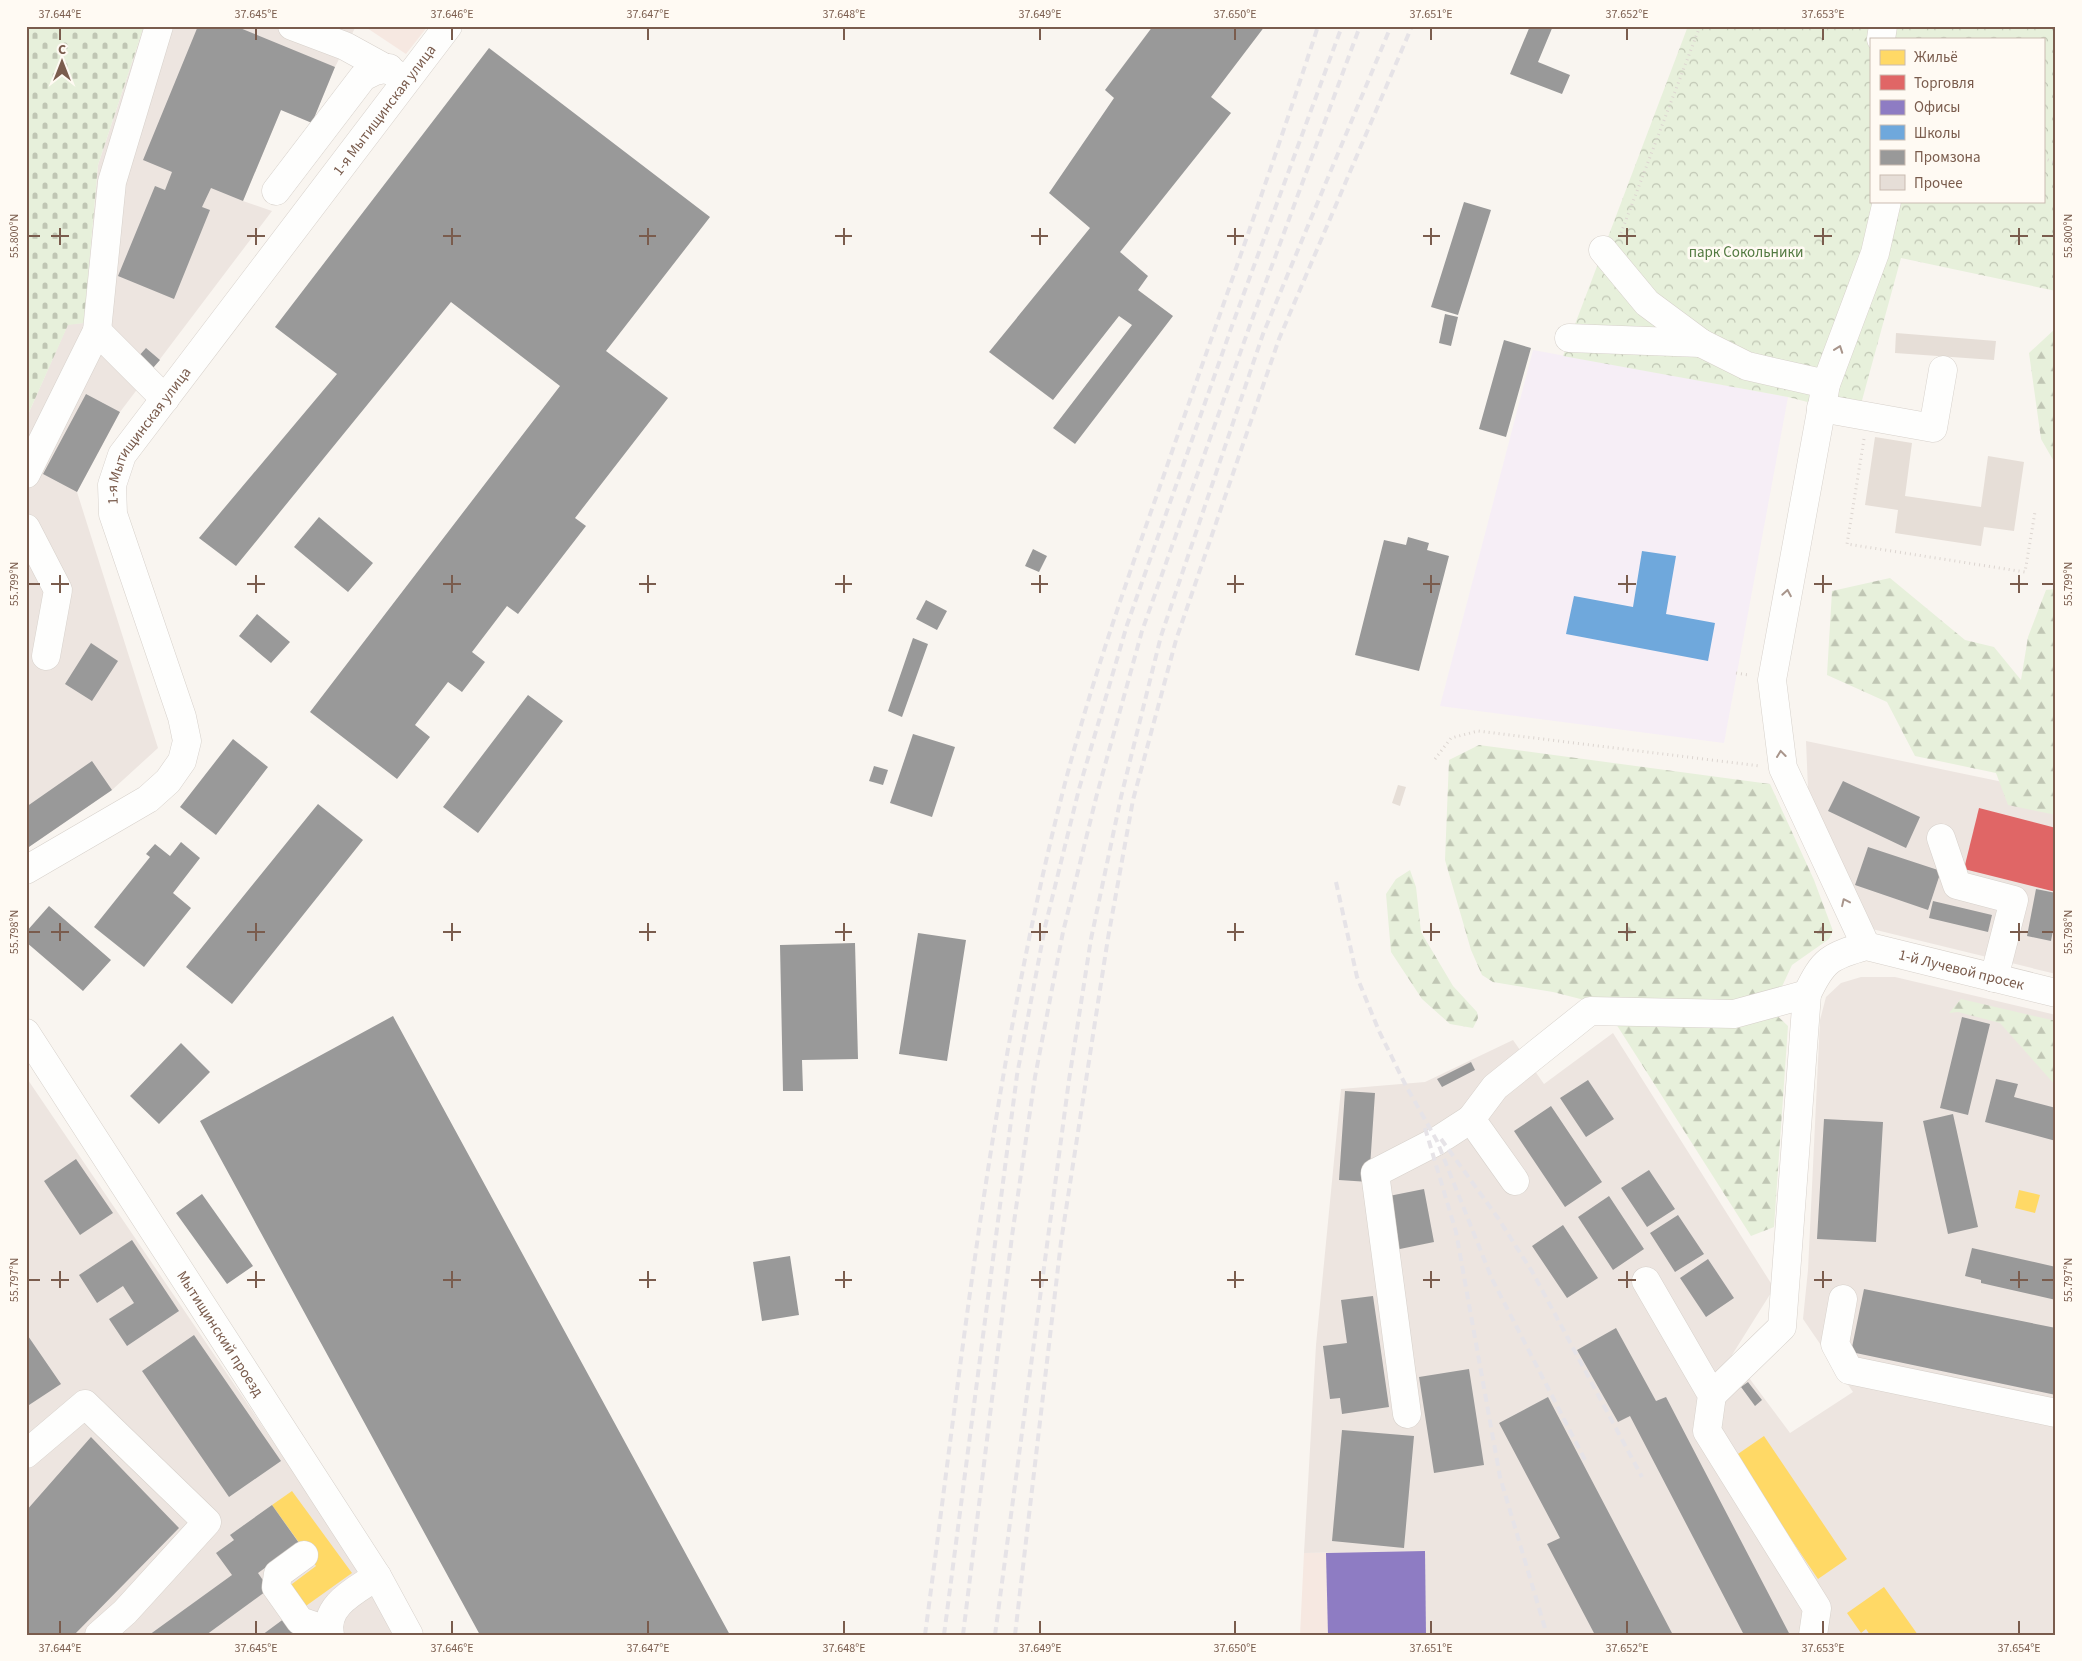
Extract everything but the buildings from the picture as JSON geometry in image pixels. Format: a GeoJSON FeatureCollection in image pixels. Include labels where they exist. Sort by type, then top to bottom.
{"type":"FeatureCollection","features":[{"type":"Feature","properties":{"kind":"street"},"geometry":{"type":"LineString","coordinates":[[26,474],[98,331],[112,182],[159,26]]}},
{"type":"Feature","properties":{"kind":"street"},"geometry":{"type":"LineString","coordinates":[[292,26],[345,46],[397,74]]}},
{"type":"Feature","properties":{"kind":"street","name":"1-я Мытищинская улица"},"geometry":{"type":"LineString","coordinates":[[26,870],[148,799],[168,781],[182,761],[187,741],[182,717],[117,530],[112,504],[112,485],[122,455],[165,399],[397,74],[441,29]]}},
{"type":"Feature","properties":{"kind":"street"},"geometry":{"type":"LineString","coordinates":[[276,192],[363,77],[375,71],[397,74]]}},
{"type":"Feature","properties":{"kind":"street"},"geometry":{"type":"LineString","coordinates":[[1813,1635],[1817,1608],[1706,1431],[1712,1395],[1782,1327],[1807,994],[1818,970],[1837,954],[1866,946],[1783,768],[1772,680],[1824,396],[1875,253],[1887,202]]}},
{"type":"Feature","properties":{"kind":"street"},"geometry":{"type":"LineString","coordinates":[[1607,254],[1647,303],[1701,343],[1747,366],[1824,396],[1868,416],[1933,428],[1943,370]]}},
{"type":"Feature","properties":{"kind":"street"},"geometry":{"type":"LineString","coordinates":[[98,331],[165,399]]}},
{"type":"Feature","properties":{"kind":"street"},"geometry":{"type":"LineString","coordinates":[[1569,338],[1701,343]]}},
{"type":"Feature","properties":{"kind":"street"},"geometry":{"type":"LineString","coordinates":[[26,528],[58,590],[46,656]]}},
{"type":"Feature","properties":{"kind":"street"},"geometry":{"type":"LineString","coordinates":[[1941,838],[1957,885],[2014,900],[1994,978]]}},
{"type":"Feature","properties":{"kind":"street","name":"1-й Лучевой просек"},"geometry":{"type":"LineString","coordinates":[[1866,946],[2056,993]]}},
{"type":"Feature","properties":{"kind":"street"},"geometry":{"type":"LineString","coordinates":[[1407,1414],[1375,1172],[1437,1140],[1471,1119],[1495,1087],[1590,1011],[1734,1014],[1807,994]]}},
{"type":"Feature","properties":{"kind":"street","name":"Мытищинский проезд"},"geometry":{"type":"LineString","coordinates":[[26,1033],[377,1576],[409,1635]]}},
{"type":"Feature","properties":{"kind":"street"},"geometry":{"type":"LineString","coordinates":[[1471,1119],[1515,1181]]}},
{"type":"Feature","properties":{"kind":"street"},"geometry":{"type":"LineString","coordinates":[[1646,1281],[1712,1395]]}},
{"type":"Feature","properties":{"kind":"street"},"geometry":{"type":"LineString","coordinates":[[1843,1299],[1835,1344],[1849,1370],[2056,1413]]}},
{"type":"Feature","properties":{"kind":"street"},"geometry":{"type":"LineString","coordinates":[[26,1454],[84,1404],[207,1522],[126,1612],[99,1635]]}},
{"type":"Feature","properties":{"kind":"street"},"geometry":{"type":"LineString","coordinates":[[304,1555],[278,1574],[276,1587],[300,1621],[330,1633],[332,1615],[340,1601],[377,1576]]}},
{"type":"Feature","properties":{"kind":"path"},"geometry":{"type":"LineString","coordinates":[[1607,254],[1700,26]]}},
{"type":"Feature","properties":{"kind":"path"},"geometry":{"type":"LineString","coordinates":[[2044,158],[2056,163]]}},
{"type":"Feature","properties":{"kind":"path"},"geometry":{"type":"LineString","coordinates":[[1868,416],[1847,544],[2025,572],[2035,512]]}},
{"type":"Feature","properties":{"kind":"path"},"geometry":{"type":"LineString","coordinates":[[1435,759],[1451,738],[1478,730],[1783,768]]}},
{"type":"Feature","properties":{"kind":"shaded area"},"geometry":{"type":"Polygon","coordinates":[[[144,26],[356,26],[335,67],[312,123],[281,110],[243,201],[272,211],[120,412],[77,492],[158,748],[112,790],[26,849],[26,419],[68,324],[84,323],[98,165],[144,26]]]}},
{"type":"Feature","properties":{"kind":"shaded area"},"geometry":{"type":"Polygon","coordinates":[[[364,26],[428,26],[406,54],[364,26]]]}},
{"type":"Feature","properties":{"kind":"shaded area"},"geometry":{"type":"Polygon","coordinates":[[[1533,350],[1788,397],[1724,743],[1440,706],[1533,350]]]}},
{"type":"Feature","properties":{"kind":"shaded area"},"geometry":{"type":"Polygon","coordinates":[[[1806,741],[2056,793],[2056,974],[1872,929],[1808,789],[1806,741]]]}},
{"type":"Feature","properties":{"kind":"shaded area"},"geometry":{"type":"Polygon","coordinates":[[[1861,977],[1895,977],[2056,1015],[2056,1635],[1426,1635],[1424,1551],[1304,1553],[1316,1345],[1341,1089],[1425,1082],[1513,1040],[1544,1084],[1613,1033],[1774,1288],[1732,1355],[1790,1433],[1853,1392],[1803,1319],[1808,1270],[1820,1020],[1826,997],[1841,983],[1861,977]]]}},
{"type":"Feature","properties":{"kind":"shaded area"},"geometry":{"type":"Polygon","coordinates":[[[26,1077],[366,1579],[396,1635],[26,1635],[26,1077]]]}},
{"type":"Feature","properties":{"kind":"shaded area"},"geometry":{"type":"Polygon","coordinates":[[[1425,1551],[1426,1635],[1300,1635],[1304,1553],[1425,1551]]]}},
{"type":"Feature","properties":{"kind":"green space"},"geometry":{"type":"Polygon","coordinates":[[[26,26],[144,26],[98,165],[84,323],[68,325],[26,419],[26,26]]]}},
{"type":"Feature","properties":{"kind":"green space","name":"парк Сокольники"},"geometry":{"type":"Polygon","coordinates":[[[1688,26],[2056,26],[2056,291],[1901,258],[1858,415],[1788,397],[1563,356],[1688,26]]]}},
{"type":"Feature","properties":{"kind":"green space"},"geometry":{"type":"Polygon","coordinates":[[[2056,328],[2056,465],[2041,439],[2029,353],[2056,328]]]}},
{"type":"Feature","properties":{"kind":"green space"},"geometry":{"type":"Polygon","coordinates":[[[1890,578],[1965,640],[1994,647],[2021,680],[2028,637],[2046,590],[2056,589],[2056,815],[2008,805],[1996,773],[1915,756],[1887,702],[1827,675],[1832,591],[1890,578]]]}},
{"type":"Feature","properties":{"kind":"green space"},"geometry":{"type":"Polygon","coordinates":[[[1479,745],[1770,784],[1814,880],[1833,931],[1829,939],[1792,965],[1771,1010],[1788,1026],[1774,1227],[1751,1236],[1604,1005],[1553,992],[1493,982],[1482,975],[1471,950],[1445,860],[1449,760],[1479,745]]]}},
{"type":"Feature","properties":{"kind":"green space"},"geometry":{"type":"Polygon","coordinates":[[[1410,870],[1416,887],[1421,932],[1453,986],[1477,1012],[1478,1018],[1473,1028],[1450,1024],[1422,999],[1391,952],[1386,894],[1396,879],[1410,870]]]}},
{"type":"Feature","properties":{"kind":"green space"},"geometry":{"type":"Polygon","coordinates":[[[1961,999],[2056,1021],[2056,1086],[2000,1023],[1958,1012],[1949,1013],[1961,999]]]}},
{"type":"Feature","properties":{"kind":"railway"},"geometry":{"type":"LineString","coordinates":[[925,1635],[967,1315],[999,1102],[1039,891],[1064,787],[1087,707],[1138,548],[1318,26]]}},
{"type":"Feature","properties":{"kind":"railway"},"geometry":{"type":"LineString","coordinates":[[944,1635],[1017,1075],[1045,927],[1079,789],[1127,625],[1233,323],[1342,26]]}},
{"type":"Feature","properties":{"kind":"railway"},"geometry":{"type":"LineString","coordinates":[[963,1635],[1012,1236],[1035,1077],[1063,932],[1097,794],[1142,631],[1249,328],[1360,26]]}},
{"type":"Feature","properties":{"kind":"railway"},"geometry":{"type":"LineString","coordinates":[[995,1635],[1069,1080],[1091,939],[1121,797],[1161,636],[1263,334],[1391,26]]}},
{"type":"Feature","properties":{"kind":"railway"},"geometry":{"type":"LineString","coordinates":[[1015,1635],[1061,1242],[1108,938],[1133,800],[1176,640],[1279,339],[1412,26]]}},
{"type":"Feature","properties":{"kind":"railway"},"geometry":{"type":"LineString","coordinates":[[1336,882],[1357,977],[1379,1031],[1405,1084],[1437,1141],[1492,1279],[1585,1460]]}},
{"type":"Feature","properties":{"kind":"railway"},"geometry":{"type":"LineString","coordinates":[[1425,1128],[1456,1232],[1500,1477],[1547,1635]]}},
{"type":"Feature","properties":{"kind":"railway"},"geometry":{"type":"LineString","coordinates":[[1441,1139],[1498,1218],[1533,1273],[1642,1477]]}}]}
